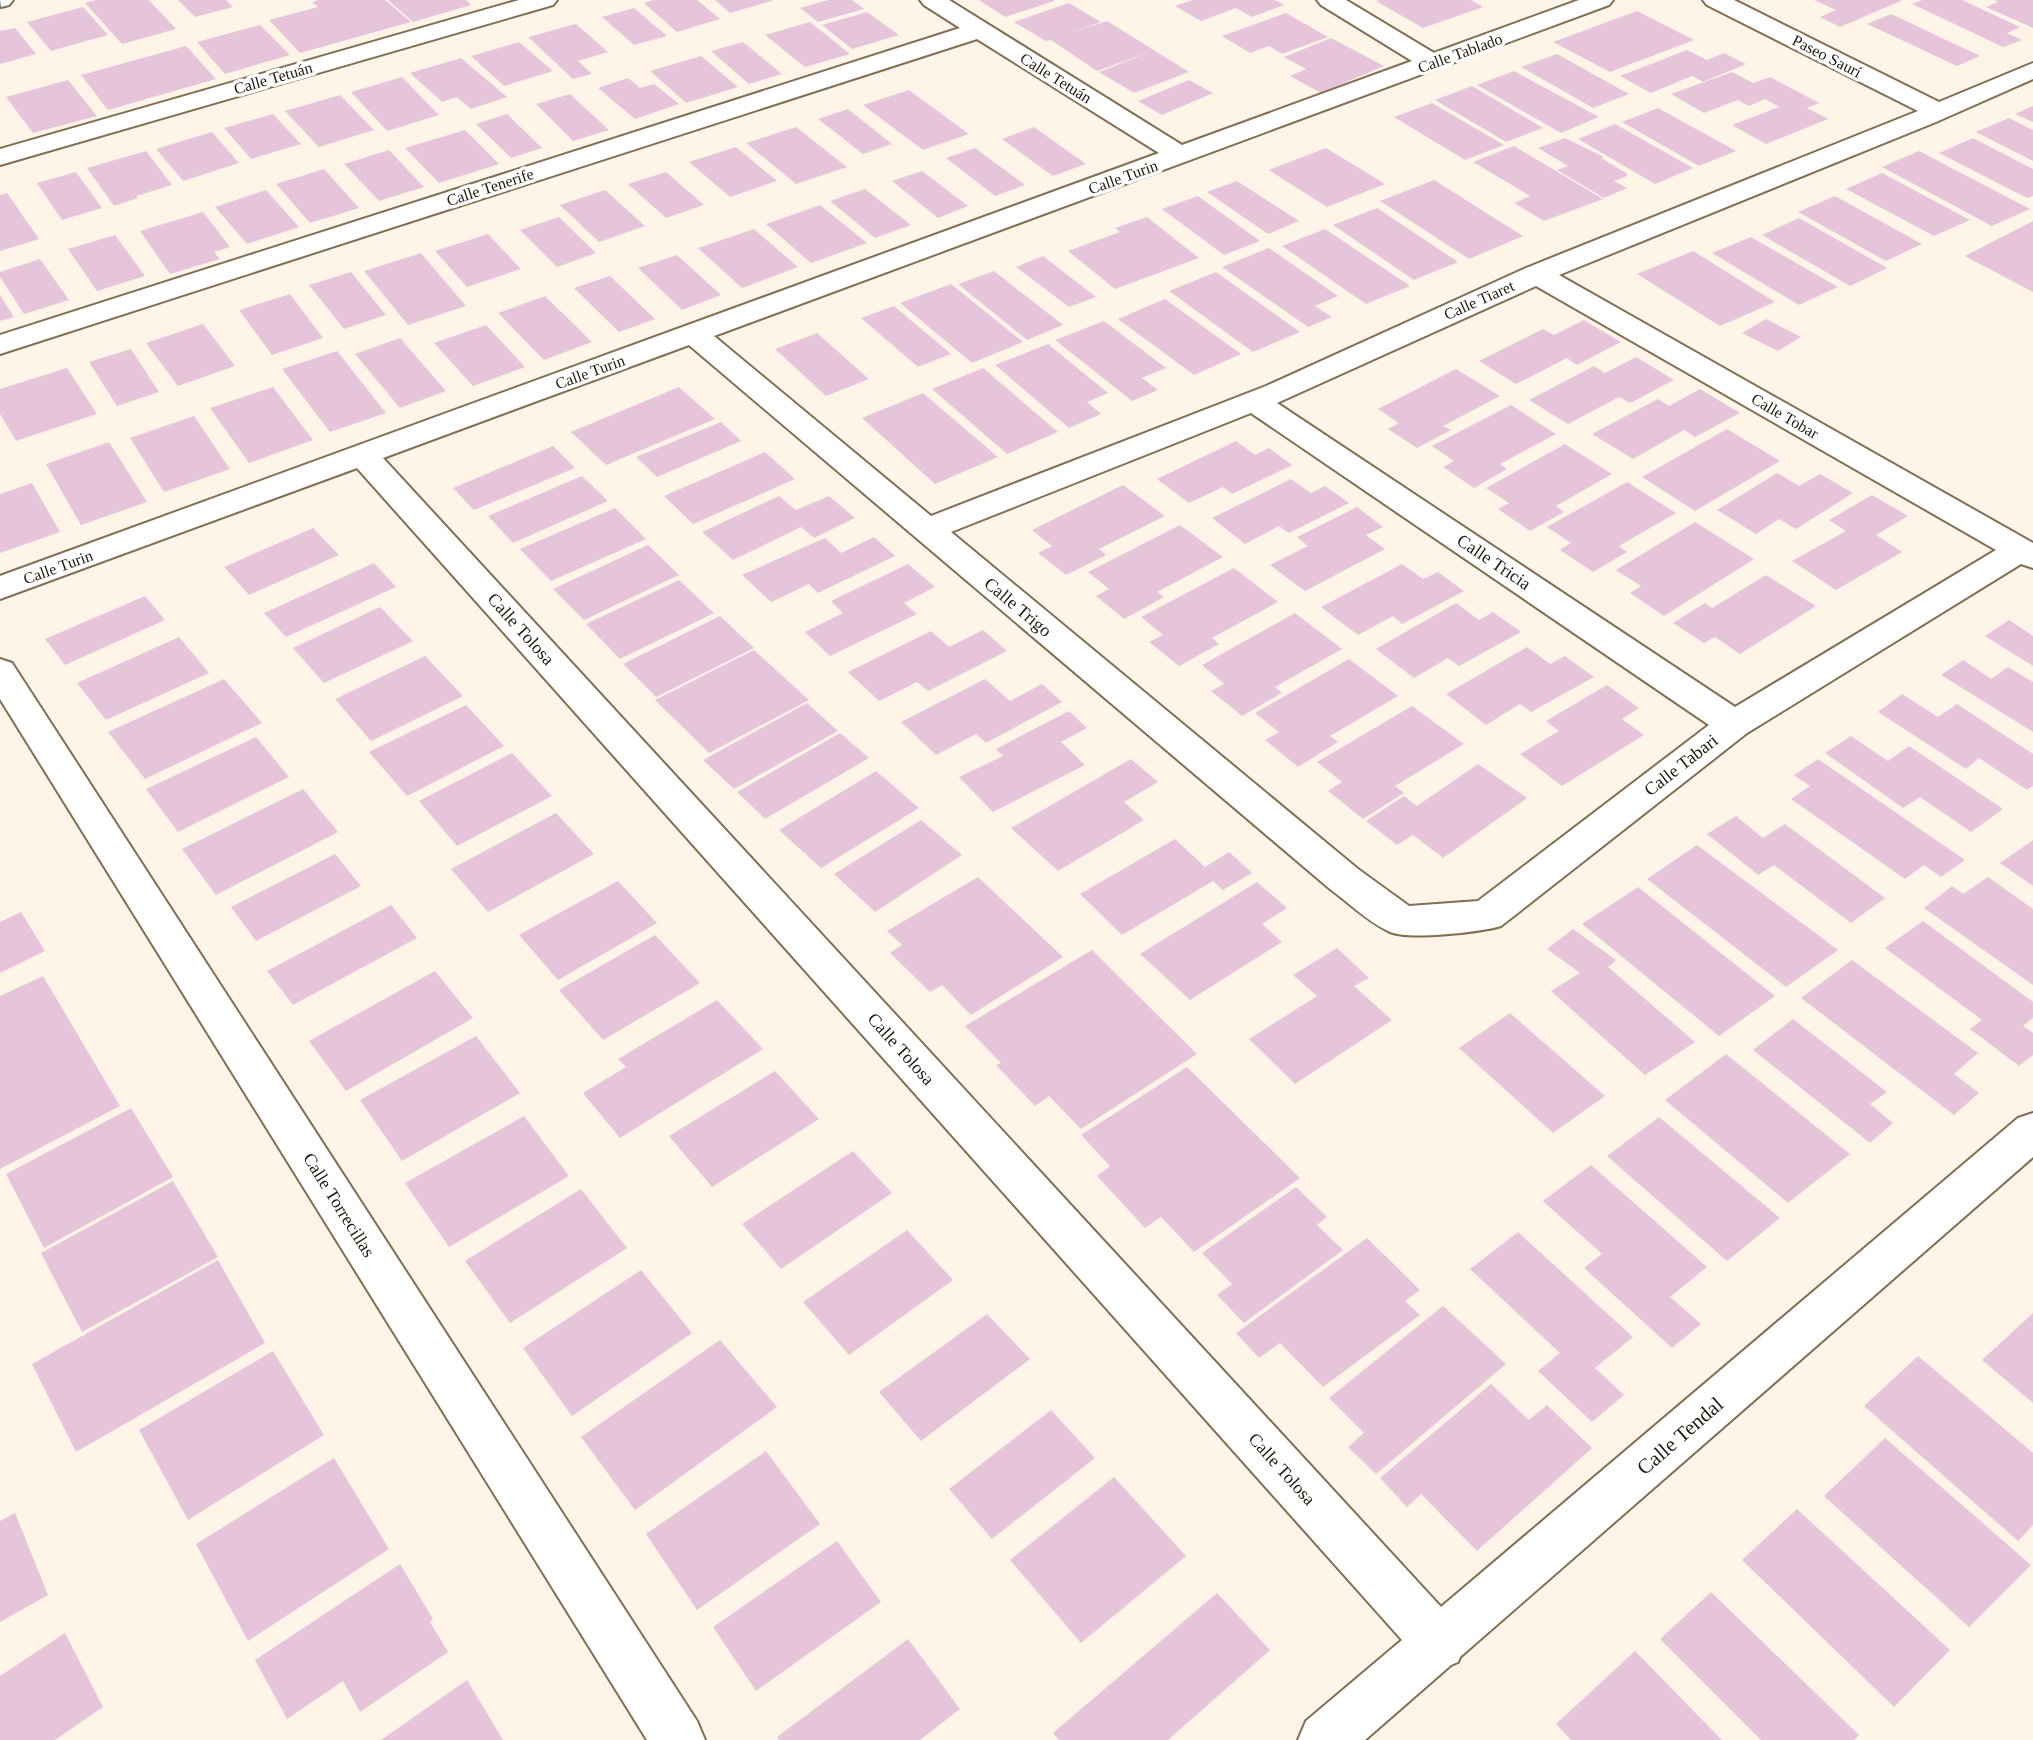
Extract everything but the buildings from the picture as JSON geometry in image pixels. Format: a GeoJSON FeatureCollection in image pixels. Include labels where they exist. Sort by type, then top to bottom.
{"type":"FeatureCollection","features":[{"type":"Feature","properties":{"kind":"street","name":"Calle Tetuán"},"geometry":{"type":"LineString","coordinates":[[0,156],[545,0]]}},
{"type":"Feature","properties":{"kind":"street","name":"Calle Tetuán"},"geometry":{"type":"LineString","coordinates":[[932,0],[1181,155]]}},
{"type":"Feature","properties":{"kind":"street"},"geometry":{"type":"LineString","coordinates":[[1329,0],[1433,63]]}},
{"type":"Feature","properties":{"kind":"street","name":"Calle Tablado"},"geometry":{"type":"LineString","coordinates":[[1181,155],[1601,0]]}},
{"type":"Feature","properties":{"kind":"street","name":"Paseo Saurí"},"geometry":{"type":"LineString","coordinates":[[1715,0],[1939,112]]}},
{"type":"Feature","properties":{"kind":"street","name":"Calle Tenerife"},"geometry":{"type":"LineString","coordinates":[[0,345],[979,30]]}},
{"type":"Feature","properties":{"kind":"street","name":"Calle Tiaret"},"geometry":{"type":"LineString","coordinates":[[926,530],[1254,401],[1536,274],[1939,112],[2033,70]]}},
{"type":"Feature","properties":{"kind":"street","name":"Calle Turin"},"geometry":{"type":"LineString","coordinates":[[0,588],[1181,155]]}},
{"type":"Feature","properties":{"kind":"street","name":"Calle Tobar"},"geometry":{"type":"LineString","coordinates":[[1536,274],[2027,553]]}},
{"type":"Feature","properties":{"kind":"street","name":"Calle Trigo"},"geometry":{"type":"LineString","coordinates":[[693,334],[1344,879]]}},
{"type":"Feature","properties":{"kind":"street","name":"Calle Tricia"},"geometry":{"type":"LineString","coordinates":[[1254,401],[1734,723]]}},
{"type":"Feature","properties":{"kind":"street","name":"Calle Tolosa"},"geometry":{"type":"LineString","coordinates":[[363,455],[1440,1644]]}},
{"type":"Feature","properties":{"kind":"street","name":"Calle Tabari"},"geometry":{"type":"LineString","coordinates":[[1344,879],[1402,921],[1487,915],[1734,723],[2027,553]]}},
{"type":"Feature","properties":{"kind":"street","name":"Calle Torrecillas"},"geometry":{"type":"LineString","coordinates":[[0,671],[678,1740]]}},
{"type":"Feature","properties":{"kind":"street","name":"Calle Tendal"},"geometry":{"type":"LineString","coordinates":[[1325,1740],[1440,1644],[2033,1131]]}}]}
